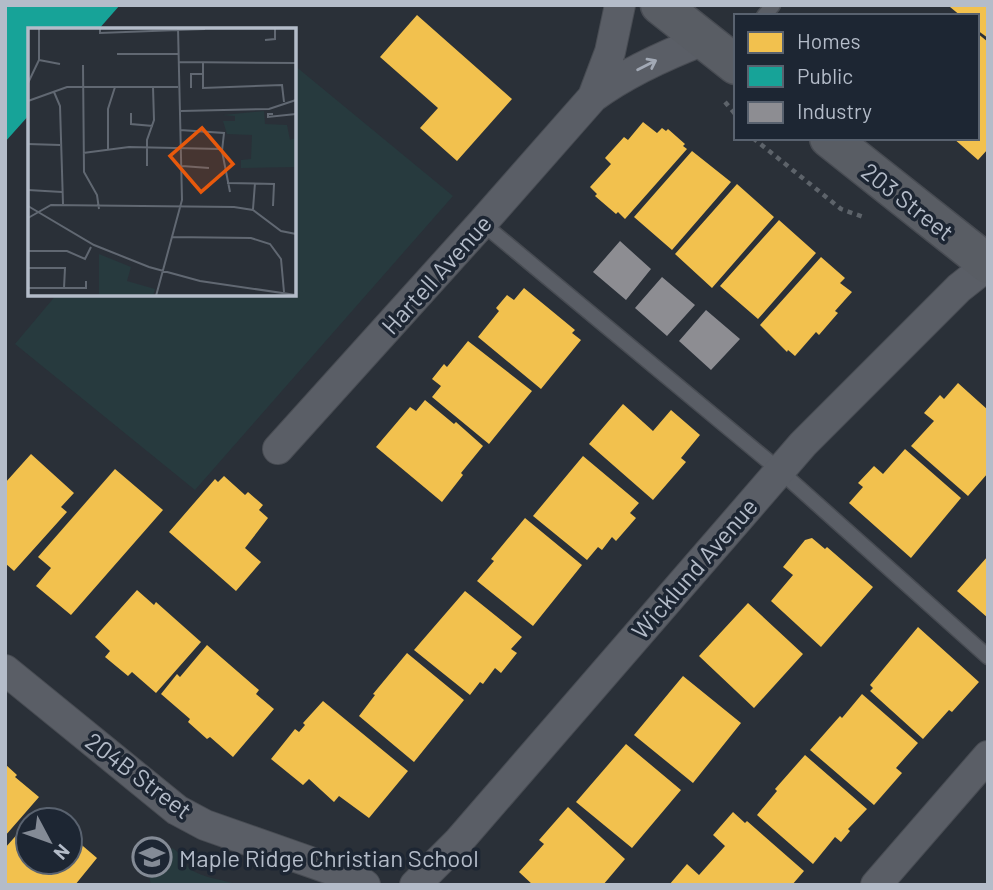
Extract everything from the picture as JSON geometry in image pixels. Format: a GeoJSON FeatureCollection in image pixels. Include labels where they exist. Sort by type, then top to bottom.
{"type":"FeatureCollection","features":[{"type":"Feature","properties":{"kind":"main road"},"geometry":{"type":"LineString","coordinates":[[660,5],[726,53]]}},
{"type":"Feature","properties":{"kind":"main road","name":"203 Street"},"geometry":{"type":"LineString","coordinates":[[832,140],[988,265]]}},
{"type":"Feature","properties":{"kind":"street","name":"Hartell Avenue"},"geometry":{"type":"LineString","coordinates":[[593,97],[610,52],[620,5]]}},
{"type":"Feature","properties":{"kind":"street","name":"Hartell Avenue"},"geometry":{"type":"LineString","coordinates":[[278,449],[593,97],[614,82],[669,53],[726,53]]}},
{"type":"Feature","properties":{"kind":"street","name":"Wicklund Avenue"},"geometry":{"type":"LineString","coordinates":[[415,885],[468,831],[779,470],[959,288],[988,265]]}},
{"type":"Feature","properties":{"kind":"street","name":"204B Street"},"geometry":{"type":"LineString","coordinates":[[5,670],[177,810],[205,825],[353,877],[365,885]]}},
{"type":"Feature","properties":{"kind":"street"},"geometry":{"type":"LineString","coordinates":[[876,885],[988,756]]}},
{"type":"Feature","properties":{"kind":"lane"},"geometry":{"type":"LineString","coordinates":[[482,223],[779,470],[988,657]]}},
{"type":"Feature","properties":{"kind":"path"},"geometry":{"type":"LineString","coordinates":[[755,140],[841,209],[873,221]]}},
{"type":"Feature","properties":{"kind":"green space"},"geometry":{"type":"Polygon","coordinates":[[[296,67],[453,196],[195,490],[15,344],[55,296],[296,296],[296,67]]]}},
{"type":"Feature","properties":{"kind":"green space"},"geometry":{"type":"Polygon","coordinates":[[[172,848],[195,872],[239,885],[151,885],[149,876],[172,848]]]}},
{"type":"Feature","properties":{"kind":"building: Homes"},"geometry":{"type":"Polygon","coordinates":[[[988,5],[988,38],[979,31],[979,14],[959,14],[950,7],[988,5]]]}},
{"type":"Feature","properties":{"kind":"building: Homes"},"geometry":{"type":"Polygon","coordinates":[[[417,15],[512,99],[457,161],[420,128],[438,108],[380,57],[417,15]]]}},
{"type":"Feature","properties":{"kind":"building: Homes"},"geometry":{"type":"Polygon","coordinates":[[[979,35],[988,42],[988,149],[978,160],[955,140],[979,140],[979,35]]]}},
{"type":"Feature","properties":{"kind":"building: Homes"},"geometry":{"type":"Polygon","coordinates":[[[643,122],[657,133],[662,128],[666,131],[668,129],[687,149],[625,219],[595,196],[597,194],[590,187],[611,164],[605,158],[624,137],[628,140],[643,122]]]}},
{"type":"Feature","properties":{"kind":"building: Homes"},"geometry":{"type":"Polygon","coordinates":[[[692,151],[731,182],[672,250],[634,217],[692,151]]]}},
{"type":"Feature","properties":{"kind":"building: Homes"},"geometry":{"type":"Polygon","coordinates":[[[737,184],[774,217],[712,288],[675,254],[737,184]]]}},
{"type":"Feature","properties":{"kind":"building: Homes"},"geometry":{"type":"Polygon","coordinates":[[[779,220],[816,253],[758,319],[720,286],[779,220]]]}},
{"type":"Feature","properties":{"kind":"building: Homes"},"geometry":{"type":"Polygon","coordinates":[[[821,257],[845,278],[840,283],[852,292],[819,335],[816,332],[795,356],[788,350],[787,352],[760,325],[821,257]]]}},
{"type":"Feature","properties":{"kind":"building: Homes"},"geometry":{"type":"Polygon","coordinates":[[[524,288],[575,330],[572,333],[581,340],[541,389],[478,337],[499,311],[496,308],[507,295],[514,300],[524,288]]]}},
{"type":"Feature","properties":{"kind":"building: Homes"},"geometry":{"type":"Polygon","coordinates":[[[468,341],[532,391],[489,444],[432,397],[441,386],[432,379],[444,364],[447,367],[468,341]]]}},
{"type":"Feature","properties":{"kind":"building: Homes"},"geometry":{"type":"Polygon","coordinates":[[[958,383],[988,410],[988,473],[968,496],[911,446],[934,421],[924,413],[940,395],[944,399],[958,383]]]}},
{"type":"Feature","properties":{"kind":"building: Homes"},"geometry":{"type":"Polygon","coordinates":[[[425,400],[483,446],[442,502],[376,447],[410,407],[416,411],[425,400]]]}},
{"type":"Feature","properties":{"kind":"building: Homes"},"geometry":{"type":"Polygon","coordinates":[[[623,404],[653,431],[671,410],[700,435],[681,458],[686,462],[653,500],[589,444],[623,404]]]}},
{"type":"Feature","properties":{"kind":"building: Homes"},"geometry":{"type":"Polygon","coordinates":[[[905,449],[961,498],[911,558],[849,503],[863,487],[858,483],[874,466],[883,474],[905,449]]]}},
{"type":"Feature","properties":{"kind":"building: Homes"},"geometry":{"type":"Polygon","coordinates":[[[31,454],[74,493],[61,507],[67,512],[14,571],[5,563],[5,483],[31,454]]]}},
{"type":"Feature","properties":{"kind":"building: Homes"},"geometry":{"type":"Polygon","coordinates":[[[583,456],[639,503],[630,513],[636,518],[616,541],[612,537],[602,550],[598,547],[587,560],[533,516],[583,456]]]}},
{"type":"Feature","properties":{"kind":"building: Homes"},"geometry":{"type":"Polygon","coordinates":[[[115,469],[163,510],[71,615],[36,586],[51,568],[38,557],[115,469]]]}},
{"type":"Feature","properties":{"kind":"building: Homes"},"geometry":{"type":"Polygon","coordinates":[[[224,476],[245,495],[248,492],[263,505],[259,510],[268,518],[245,548],[261,562],[236,591],[169,532],[215,479],[218,482],[224,476]]]}},
{"type":"Feature","properties":{"kind":"building: Homes"},"geometry":{"type":"Polygon","coordinates":[[[525,518],[582,565],[533,626],[477,581],[494,561],[491,559],[525,518]]]}},
{"type":"Feature","properties":{"kind":"building: Homes"},"geometry":{"type":"Polygon","coordinates":[[[812,538],[825,549],[827,547],[873,587],[821,647],[771,601],[793,575],[783,567],[805,540],[812,538]]]}},
{"type":"Feature","properties":{"kind":"building: Homes"},"geometry":{"type":"Polygon","coordinates":[[[988,556],[988,618],[957,591],[988,556]]]}},
{"type":"Feature","properties":{"kind":"building: Homes"},"geometry":{"type":"Polygon","coordinates":[[[137,590],[154,605],[156,602],[201,642],[156,693],[132,672],[128,676],[105,657],[110,651],[95,637],[137,590]]]}},
{"type":"Feature","properties":{"kind":"building: Homes"},"geometry":{"type":"Polygon","coordinates":[[[465,591],[522,637],[511,649],[517,653],[501,673],[495,668],[470,695],[414,650],[465,591]]]}},
{"type":"Feature","properties":{"kind":"building: Homes"},"geometry":{"type":"Polygon","coordinates":[[[748,603],[803,654],[754,708],[699,656],[748,603]]]}},
{"type":"Feature","properties":{"kind":"building: Homes"},"geometry":{"type":"Polygon","coordinates":[[[918,627],[979,682],[923,739],[870,691],[873,688],[870,685],[918,627]]]}},
{"type":"Feature","properties":{"kind":"building: Homes"},"geometry":{"type":"Polygon","coordinates":[[[207,645],[259,690],[256,694],[274,709],[233,757],[210,737],[207,739],[188,722],[190,719],[161,694],[177,674],[180,677],[207,645]]]}},
{"type":"Feature","properties":{"kind":"building: Homes"},"geometry":{"type":"Polygon","coordinates":[[[407,653],[464,700],[414,762],[359,716],[375,695],[373,694],[407,653]]]}},
{"type":"Feature","properties":{"kind":"building: Homes"},"geometry":{"type":"Polygon","coordinates":[[[683,676],[741,723],[693,783],[634,735],[683,676]]]}},
{"type":"Feature","properties":{"kind":"building: Homes"},"geometry":{"type":"Polygon","coordinates":[[[862,694],[918,743],[896,768],[902,773],[874,805],[810,750],[862,694]]]}},
{"type":"Feature","properties":{"kind":"building: Homes"},"geometry":{"type":"Polygon","coordinates":[[[323,701],[408,771],[369,818],[339,796],[334,802],[309,779],[303,785],[271,759],[295,729],[299,732],[305,725],[303,723],[323,701]]]}},
{"type":"Feature","properties":{"kind":"building: Homes"},"geometry":{"type":"Polygon","coordinates":[[[626,744],[681,790],[632,848],[576,802],[626,744]]]}},
{"type":"Feature","properties":{"kind":"building: Homes"},"geometry":{"type":"Polygon","coordinates":[[[805,755],[867,809],[848,829],[850,831],[841,842],[835,837],[813,864],[757,815],[777,791],[775,789],[805,755]]]}},
{"type":"Feature","properties":{"kind":"building: Homes"},"geometry":{"type":"Polygon","coordinates":[[[5,764],[17,775],[15,777],[39,797],[31,806],[14,806],[14,826],[5,836],[5,764]]]}},
{"type":"Feature","properties":{"kind":"building: Homes"},"geometry":{"type":"Polygon","coordinates":[[[568,807],[625,859],[603,885],[533,885],[519,872],[544,844],[539,840],[568,807]]]}},
{"type":"Feature","properties":{"kind":"building: Homes"},"geometry":{"type":"Polygon","coordinates":[[[733,812],[804,871],[792,885],[669,885],[687,864],[699,875],[725,846],[713,835],[733,812]]]}},
{"type":"Feature","properties":{"kind":"building: Homes"},"geometry":{"type":"Polygon","coordinates":[[[14,838],[14,876],[82,876],[75,885],[5,885],[5,848],[14,838]]]}},
{"type":"Feature","properties":{"kind":"building: Homes"},"geometry":{"type":"Polygon","coordinates":[[[84,847],[97,858],[84,874],[84,847]]]}},
{"type":"Feature","properties":{"kind":"building: Public"},"geometry":{"type":"Polygon","coordinates":[[[5,5],[120,5],[100,28],[28,28],[28,116],[5,142],[5,5]]]}},
{"type":"Feature","properties":{"kind":"building: Industry"},"geometry":{"type":"Polygon","coordinates":[[[620,241],[651,269],[626,300],[593,272],[620,241]]]}},
{"type":"Feature","properties":{"kind":"building: Industry"},"geometry":{"type":"Polygon","coordinates":[[[662,277],[695,305],[667,336],[635,308],[662,277]]]}},
{"type":"Feature","properties":{"kind":"building: Industry"},"geometry":{"type":"Polygon","coordinates":[[[706,310],[740,339],[711,370],[679,341],[706,310]]]}},
{"type":"Feature","properties":{"kind":"place","name":"Maple Ridge Christian School"},"geometry":{"type":"Point","coordinates":[152,857]}}]}
